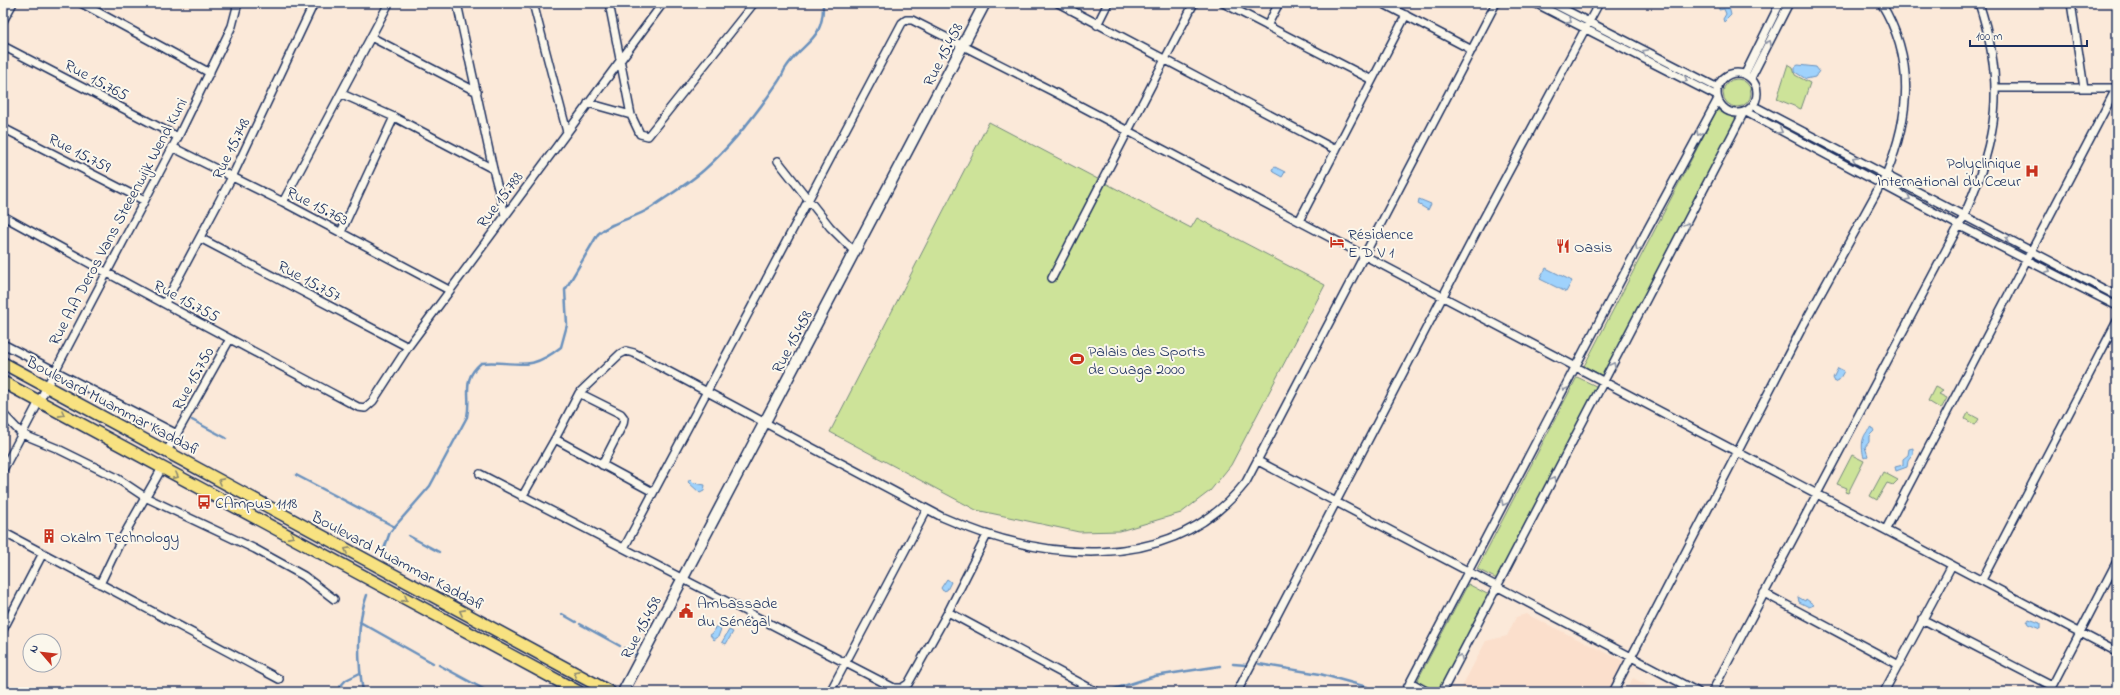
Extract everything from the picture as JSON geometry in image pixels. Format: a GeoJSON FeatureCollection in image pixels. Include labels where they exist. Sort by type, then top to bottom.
{"type":"FeatureCollection","features":[{"type":"Feature","properties":{"kind":"main road","name":"Rue 15.458"},"geometry":{"type":"LineString","coordinates":[[623,692],[985,3]]}},
{"type":"Feature","properties":{"kind":"main road","name":"Boulevard Muammar Kaddafi"},"geometry":{"type":"LineString","coordinates":[[3,363],[610,692]]}},
{"type":"Feature","properties":{"kind":"main road","name":"Boulevard Muammar Kaddafi"},"geometry":{"type":"LineString","coordinates":[[3,382],[579,692]]}},
{"type":"Feature","properties":{"kind":"street"},"geometry":{"type":"LineString","coordinates":[[3,21],[13,3]]}},
{"type":"Feature","properties":{"kind":"street"},"geometry":{"type":"LineString","coordinates":[[81,3],[210,73]]}},
{"type":"Feature","properties":{"kind":"street","name":"Rue A.A Deros Vans Steeenwijk Wend Kuni"},"geometry":{"type":"LineString","coordinates":[[3,470],[143,200],[178,137],[232,26],[238,3]]}},
{"type":"Feature","properties":{"kind":"street","name":"Rue 15.748"},"geometry":{"type":"LineString","coordinates":[[166,303],[232,177],[314,3]]}},
{"type":"Feature","properties":{"kind":"street"},"geometry":{"type":"LineString","coordinates":[[283,202],[342,94],[389,3]]}},
{"type":"Feature","properties":{"kind":"street"},"geometry":{"type":"LineString","coordinates":[[457,3],[477,92],[492,169],[505,215]]}},
{"type":"Feature","properties":{"kind":"street"},"geometry":{"type":"LineString","coordinates":[[533,3],[567,132]]}},
{"type":"Feature","properties":{"kind":"street"},"geometry":{"type":"LineString","coordinates":[[609,3],[631,115],[640,134],[648,136],[754,3]]}},
{"type":"Feature","properties":{"kind":"street","name":"Rue 15.788"},"geometry":{"type":"LineString","coordinates":[[358,407],[365,408],[373,401],[408,347],[449,290],[662,3]]}},
{"type":"Feature","properties":{"kind":"street"},"geometry":{"type":"LineString","coordinates":[[1058,3],[1097,25],[1336,150]]}},
{"type":"Feature","properties":{"kind":"street"},"geometry":{"type":"LineString","coordinates":[[1070,10],[1074,3]]}},
{"type":"Feature","properties":{"kind":"street"},"geometry":{"type":"LineString","coordinates":[[1097,25],[1108,3]]}},
{"type":"Feature","properties":{"kind":"street"},"geometry":{"type":"LineString","coordinates":[[1052,278],[1194,3]]}},
{"type":"Feature","properties":{"kind":"street"},"geometry":{"type":"LineString","coordinates":[[1223,3],[1372,80]]}},
{"type":"Feature","properties":{"kind":"street"},"geometry":{"type":"LineString","coordinates":[[1267,26],[1279,3]]}},
{"type":"Feature","properties":{"kind":"street"},"geometry":{"type":"LineString","coordinates":[[1382,3],[1472,50]]}},
{"type":"Feature","properties":{"kind":"street"},"geometry":{"type":"LineString","coordinates":[[522,497],[555,440],[579,392],[620,354],[626,351],[634,353],[764,424],[970,530],[1021,545],[1061,550],[1107,552],[1149,546],[1189,530],[1222,508],[1246,482],[1496,3]]}},
{"type":"Feature","properties":{"kind":"street"},"geometry":{"type":"LineString","coordinates":[[1535,3],[1585,30],[1717,94]]}},
{"type":"Feature","properties":{"kind":"street"},"geometry":{"type":"LineString","coordinates":[[1552,3],[1717,94],[1726,110],[1732,113],[1745,112],[1958,225],[2117,306]]}},
{"type":"Feature","properties":{"kind":"street"},"geometry":{"type":"LineString","coordinates":[[1237,692],[1444,297],[1478,227],[1599,3]]}},
{"type":"Feature","properties":{"kind":"street"},"geometry":{"type":"LineString","coordinates":[[1745,74],[1780,3]]}},
{"type":"Feature","properties":{"kind":"street"},"geometry":{"type":"LineString","coordinates":[[1751,78],[1789,3]]}},
{"type":"Feature","properties":{"kind":"street"},"geometry":{"type":"LineString","coordinates":[[1613,692],[1739,452],[1804,324],[1886,175],[1900,133],[1906,92],[1901,50],[1890,20],[1881,3]]}},
{"type":"Feature","properties":{"kind":"street"},"geometry":{"type":"LineString","coordinates":[[1712,692],[1964,216],[1982,171],[1989,148],[1997,88],[1994,60],[1979,3]]}},
{"type":"Feature","properties":{"kind":"street"},"geometry":{"type":"LineString","coordinates":[[2071,3],[2084,88]]}},
{"type":"Feature","properties":{"kind":"street"},"geometry":{"type":"LineString","coordinates":[[1299,221],[1406,15]]}},
{"type":"Feature","properties":{"kind":"street"},"geometry":{"type":"LineString","coordinates":[[624,548],[902,23],[906,20],[912,20],[1128,131],[2117,652]]}},
{"type":"Feature","properties":{"kind":"street"},"geometry":{"type":"LineString","coordinates":[[371,37],[477,92]]}},
{"type":"Feature","properties":{"kind":"street","name":"Rue 15.765"},"geometry":{"type":"LineString","coordinates":[[3,46],[178,137]]}},
{"type":"Feature","properties":{"kind":"street"},"geometry":{"type":"LineString","coordinates":[[1408,691],[1410,682],[1717,94],[1722,80],[1728,74],[1737,72],[1745,74],[1756,84],[1758,91],[1754,106],[1745,112],[1442,692]]}},
{"type":"Feature","properties":{"kind":"street"},"geometry":{"type":"LineString","coordinates":[[1886,529],[2117,87],[1997,88]]}},
{"type":"Feature","properties":{"kind":"street"},"geometry":{"type":"LineString","coordinates":[[342,94],[394,117],[492,169]]}},
{"type":"Feature","properties":{"kind":"street"},"geometry":{"type":"LineString","coordinates":[[588,103],[631,115]]}},
{"type":"Feature","properties":{"kind":"street"},"geometry":{"type":"LineString","coordinates":[[1754,106],[2117,296]]}},
{"type":"Feature","properties":{"kind":"street"},"geometry":{"type":"LineString","coordinates":[[341,232],[394,117]]}},
{"type":"Feature","properties":{"kind":"street","name":"Rue 15.759"},"geometry":{"type":"LineString","coordinates":[[3,128],[143,200]]}},
{"type":"Feature","properties":{"kind":"street","name":"Rue 15.763"},"geometry":{"type":"LineString","coordinates":[[172,147],[283,202],[449,290]]}},
{"type":"Feature","properties":{"kind":"street"},"geometry":{"type":"LineString","coordinates":[[778,161],[808,200],[854,251]]}},
{"type":"Feature","properties":{"kind":"street","name":"Rue 15.755"},"geometry":{"type":"LineString","coordinates":[[3,216],[105,273],[166,303],[358,407]]}},
{"type":"Feature","properties":{"kind":"street","name":"Rue 15.757"},"geometry":{"type":"LineString","coordinates":[[200,238],[408,347]]}},
{"type":"Feature","properties":{"kind":"street"},"geometry":{"type":"LineString","coordinates":[[1982,580],[2117,321]]}},
{"type":"Feature","properties":{"kind":"street","name":"Rue 15.750"},"geometry":{"type":"LineString","coordinates":[[167,451],[230,339]]}},
{"type":"Feature","properties":{"kind":"street"},"geometry":{"type":"LineString","coordinates":[[3,344],[177,434]]}},
{"type":"Feature","properties":{"kind":"street"},"geometry":{"type":"LineString","coordinates":[[579,392],[621,414],[624,418],[623,424],[602,465]]}},
{"type":"Feature","properties":{"kind":"street"},"geometry":{"type":"LineString","coordinates":[[3,414],[22,434],[56,448],[115,477],[145,497],[255,549],[304,576],[334,599]]}},
{"type":"Feature","properties":{"kind":"street"},"geometry":{"type":"LineString","coordinates":[[555,440],[653,492]]}},
{"type":"Feature","properties":{"kind":"street"},"geometry":{"type":"LineString","coordinates":[[1258,461],[1698,692]]}},
{"type":"Feature","properties":{"kind":"street"},"geometry":{"type":"LineString","coordinates":[[100,584],[145,497],[162,468]]}},
{"type":"Feature","properties":{"kind":"street"},"geometry":{"type":"LineString","coordinates":[[480,474],[894,688],[902,688],[908,684],[948,612],[987,535]]}},
{"type":"Feature","properties":{"kind":"street"},"geometry":{"type":"LineString","coordinates":[[830,692],[927,509]]}},
{"type":"Feature","properties":{"kind":"street"},"geometry":{"type":"LineString","coordinates":[[3,532],[279,679]]}},
{"type":"Feature","properties":{"kind":"street"},"geometry":{"type":"LineString","coordinates":[[3,630],[43,553]]}},
{"type":"Feature","properties":{"kind":"street"},"geometry":{"type":"LineString","coordinates":[[1922,619],[2051,689],[2115,569],[2117,561]]}},
{"type":"Feature","properties":{"kind":"street"},"geometry":{"type":"LineString","coordinates":[[1884,692],[1952,565]]}},
{"type":"Feature","properties":{"kind":"street"},"geometry":{"type":"LineString","coordinates":[[1764,594],[1899,665]]}},
{"type":"Feature","properties":{"kind":"street"},"geometry":{"type":"LineString","coordinates":[[948,612],[1097,692]]}},
{"type":"Feature","properties":{"kind":"street"},"geometry":{"type":"LineString","coordinates":[[1410,682],[1428,692]]}},
{"type":"Feature","properties":{"kind":"shaded area"},"geometry":{"type":"Polygon","coordinates":[[[1526,614],[1625,662],[1610,692],[1459,692],[1486,641],[1507,636],[1516,617],[1526,614]]]}},
{"type":"Feature","properties":{"kind":"shaded area"},"geometry":{"type":"Polygon","coordinates":[[[1633,678],[1661,692],[1625,692],[1633,678]]]}},
{"type":"Feature","properties":{"kind":"green space"},"geometry":{"type":"Polygon","coordinates":[[[1788,64],[1793,67],[1795,75],[1810,83],[1801,109],[1777,99],[1788,64]]]}},
{"type":"Feature","properties":{"kind":"green space"},"geometry":{"type":"Polygon","coordinates":[[[1737,79],[1747,83],[1751,93],[1747,103],[1737,107],[1727,103],[1723,93],[1727,83],[1737,79]]]}},
{"type":"Feature","properties":{"kind":"green space"},"geometry":{"type":"Polygon","coordinates":[[[1717,110],[1739,120],[1605,377],[1584,366],[1717,110]]]}},
{"type":"Feature","properties":{"kind":"green space","name":"Palais des Sports de Ouaga 2000"},"geometry":{"type":"Polygon","coordinates":[[[989,122],[1191,228],[1197,218],[1325,285],[1231,465],[1210,491],[1181,513],[1120,531],[1079,532],[976,510],[830,432],[989,122]]]}},
{"type":"Feature","properties":{"kind":"green space"},"geometry":{"type":"Polygon","coordinates":[[[1577,377],[1598,387],[1497,579],[1477,569],[1577,377]]]}},
{"type":"Feature","properties":{"kind":"green space"},"geometry":{"type":"Polygon","coordinates":[[[1935,387],[1943,391],[1939,394],[1947,398],[1941,409],[1928,401],[1935,387]]]}},
{"type":"Feature","properties":{"kind":"green space"},"geometry":{"type":"Polygon","coordinates":[[[1968,413],[1979,419],[1975,425],[1965,419],[1968,413]]]}},
{"type":"Feature","properties":{"kind":"green space"},"geometry":{"type":"Polygon","coordinates":[[[1852,455],[1864,461],[1848,493],[1845,492],[1847,488],[1837,484],[1852,455]]]}},
{"type":"Feature","properties":{"kind":"green space"},"geometry":{"type":"Polygon","coordinates":[[[1883,472],[1898,480],[1893,485],[1887,483],[1877,500],[1870,496],[1883,472]]]}},
{"type":"Feature","properties":{"kind":"green space"},"geometry":{"type":"Polygon","coordinates":[[[1468,584],[1489,595],[1439,692],[1434,692],[1416,683],[1468,584]]]}},
{"type":"Feature","properties":{"kind":"water"},"geometry":{"type":"Polygon","coordinates":[[[1728,3],[1731,15],[1724,22],[1723,19],[1726,14],[1724,9],[1719,10],[1719,7],[1728,3]]]}},
{"type":"Feature","properties":{"kind":"water"},"geometry":{"type":"Polygon","coordinates":[[[1798,65],[1816,67],[1819,71],[1815,77],[1806,79],[1795,72],[1795,67],[1798,65]]]}},
{"type":"Feature","properties":{"kind":"water"},"geometry":{"type":"Polygon","coordinates":[[[1275,167],[1285,172],[1282,177],[1273,172],[1272,169],[1275,167]]]}},
{"type":"Feature","properties":{"kind":"water"},"geometry":{"type":"Polygon","coordinates":[[[1419,199],[1431,204],[1428,210],[1418,204],[1419,199]]]}},
{"type":"Feature","properties":{"kind":"water"},"geometry":{"type":"Polygon","coordinates":[[[1546,268],[1572,281],[1566,292],[1540,279],[1546,268]]]}},
{"type":"Feature","properties":{"kind":"water"},"geometry":{"type":"Polygon","coordinates":[[[1838,368],[1844,371],[1839,380],[1835,382],[1833,378],[1838,368]]]}},
{"type":"Feature","properties":{"kind":"water"},"geometry":{"type":"Polygon","coordinates":[[[1872,427],[1874,431],[1869,436],[1869,442],[1865,447],[1868,456],[1864,458],[1862,449],[1864,437],[1868,430],[1872,427]]]}},
{"type":"Feature","properties":{"kind":"water"},"geometry":{"type":"Polygon","coordinates":[[[1913,448],[1913,454],[1908,461],[1907,467],[1896,471],[1895,467],[1903,465],[1903,459],[1908,455],[1909,449],[1913,448]]]}},
{"type":"Feature","properties":{"kind":"water"},"geometry":{"type":"Polygon","coordinates":[[[690,479],[694,483],[705,485],[704,491],[700,493],[688,482],[690,479]]]}},
{"type":"Feature","properties":{"kind":"water"},"geometry":{"type":"Polygon","coordinates":[[[947,579],[951,582],[947,590],[943,591],[941,588],[947,579]]]}},
{"type":"Feature","properties":{"kind":"water"},"geometry":{"type":"Polygon","coordinates":[[[1798,597],[1805,601],[1806,599],[1814,605],[1809,607],[1799,602],[1798,597]]]}},
{"type":"Feature","properties":{"kind":"water"},"geometry":{"type":"Polygon","coordinates":[[[2029,619],[2040,623],[2040,629],[2028,624],[2027,622],[2029,619]]]}},
{"type":"Feature","properties":{"kind":"water"},"geometry":{"type":"Polygon","coordinates":[[[715,627],[721,629],[718,637],[714,640],[710,635],[713,633],[715,627]]]}},
{"type":"Feature","properties":{"kind":"water"},"geometry":{"type":"Polygon","coordinates":[[[729,630],[733,632],[726,644],[722,642],[729,630]]]}},
{"type":"Feature","properties":{"kind":"waterway"},"geometry":{"type":"LineString","coordinates":[[382,555],[390,532],[430,486],[467,417],[469,382],[475,370],[481,363],[531,363],[549,355],[561,347],[567,325],[565,290],[598,234],[604,229],[652,207],[698,175],[724,150],[762,105],[794,57],[817,33],[822,16],[823,3]]}},
{"type":"Feature","properties":{"kind":"waterway"},"geometry":{"type":"LineString","coordinates":[[192,420],[226,438]]}},
{"type":"Feature","properties":{"kind":"waterway"},"geometry":{"type":"LineString","coordinates":[[296,475],[395,527]]}},
{"type":"Feature","properties":{"kind":"waterway"},"geometry":{"type":"LineString","coordinates":[[409,536],[439,552]]}},
{"type":"Feature","properties":{"kind":"waterway"},"geometry":{"type":"LineString","coordinates":[[363,692],[359,643],[361,618],[367,595]]}},
{"type":"Feature","properties":{"kind":"waterway"},"geometry":{"type":"LineString","coordinates":[[562,614],[576,622]]}},
{"type":"Feature","properties":{"kind":"waterway"},"geometry":{"type":"LineString","coordinates":[[360,622],[433,663]]}},
{"type":"Feature","properties":{"kind":"waterway"},"geometry":{"type":"LineString","coordinates":[[580,624],[620,646]]}},
{"type":"Feature","properties":{"kind":"waterway"},"geometry":{"type":"LineString","coordinates":[[624,648],[636,655]]}},
{"type":"Feature","properties":{"kind":"waterway"},"geometry":{"type":"LineString","coordinates":[[1233,664],[1246,665]]}},
{"type":"Feature","properties":{"kind":"waterway"},"geometry":{"type":"LineString","coordinates":[[1259,664],[1320,674],[1367,687]]}},
{"type":"Feature","properties":{"kind":"waterway"},"geometry":{"type":"LineString","coordinates":[[439,665],[489,692]]}},
{"type":"Feature","properties":{"kind":"waterway"},"geometry":{"type":"LineString","coordinates":[[1111,690],[1155,676],[1220,666]]}},
{"type":"Feature","properties":{"kind":"waterway"},"geometry":{"type":"LineString","coordinates":[[335,692],[346,680],[360,673]]}},
{"type":"Feature","properties":{"kind":"place","name":"Polyclinique International du Cœur"},"geometry":{"type":"Point","coordinates":[2032,171]}},
{"type":"Feature","properties":{"kind":"place","name":"Résidence E D V 1"},"geometry":{"type":"Point","coordinates":[1337,242]}},
{"type":"Feature","properties":{"kind":"place","name":"Oasis"},"geometry":{"type":"Point","coordinates":[1563,246]}},
{"type":"Feature","properties":{"kind":"place","name":"Palais des Sports de Ouaga 2000"},"geometry":{"type":"Point","coordinates":[1077,359]}},
{"type":"Feature","properties":{"kind":"place","name":"CAmpus 1118"},"geometry":{"type":"Point","coordinates":[204,502]}},
{"type":"Feature","properties":{"kind":"place","name":"Okalm Technology"},"geometry":{"type":"Point","coordinates":[49,536]}},
{"type":"Feature","properties":{"kind":"place","name":"Ambassade du Sénégal"},"geometry":{"type":"Point","coordinates":[686,611]}}]}
